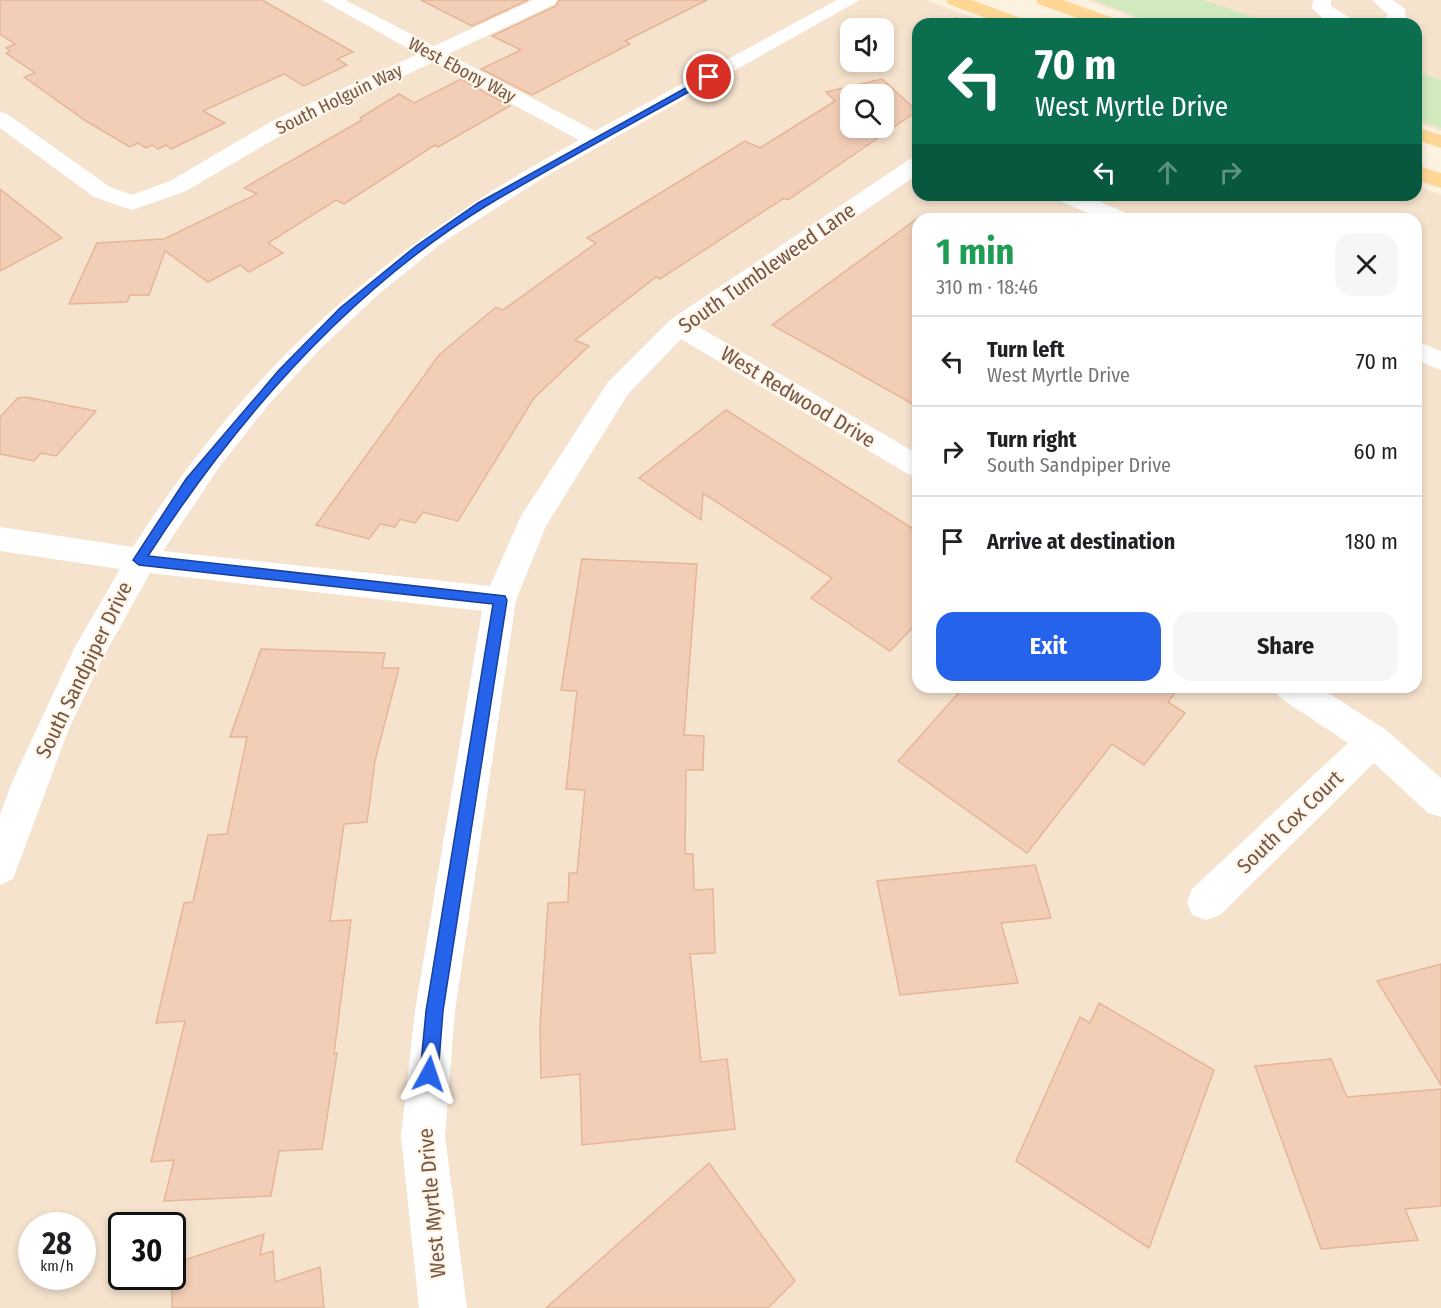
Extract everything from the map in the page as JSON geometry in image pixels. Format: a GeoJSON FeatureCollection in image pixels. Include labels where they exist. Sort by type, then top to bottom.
{"type":"FeatureCollection","features":[{"type":"Feature","properties":{"kind":"main road"},"geometry":{"type":"LineString","coordinates":[[955,0],[1004,18]]}},
{"type":"Feature","properties":{"kind":"main road"},"geometry":{"type":"LineString","coordinates":[[1045,0],[1095,18]]}},
{"type":"Feature","properties":{"kind":"main road"},"geometry":{"type":"LineString","coordinates":[[1422,135],[1441,142]]}},
{"type":"Feature","properties":{"kind":"main road"},"geometry":{"type":"LineString","coordinates":[[1422,174],[1441,181]]}},
{"type":"Feature","properties":{"kind":"street","name":"West Ebony Way"},"geometry":{"type":"LineString","coordinates":[[331,0],[594,140]]}},
{"type":"Feature","properties":{"kind":"street","name":"South Holguin Way"},"geometry":{"type":"LineString","coordinates":[[0,118],[102,192],[132,203],[178,186],[282,126],[548,0]]}},
{"type":"Feature","properties":{"kind":"street","name":"South Sandpiper Drive"},"geometry":{"type":"LineString","coordinates":[[0,867],[50,733],[139,560],[190,482],[283,372],[344,310],[425,244],[482,205],[594,140],[851,0]]}},
{"type":"Feature","properties":{"kind":"street"},"geometry":{"type":"LineString","coordinates":[[1322,0],[1322,8],[1326,14],[1336,18]]}},
{"type":"Feature","properties":{"kind":"street"},"geometry":{"type":"LineString","coordinates":[[1381,0],[1398,13],[1397,18]]}},
{"type":"Feature","properties":{"kind":"street","name":"South Tumbleweed Lane"},"geometry":{"type":"LineString","coordinates":[[500,600],[532,524],[618,388],[679,326],[912,168]]}},
{"type":"Feature","properties":{"kind":"street"},"geometry":{"type":"LineString","coordinates":[[1080,201],[1106,213]]}},
{"type":"Feature","properties":{"kind":"street","name":"West Redwood Drive"},"geometry":{"type":"LineString","coordinates":[[679,326],[912,463]]}},
{"type":"Feature","properties":{"kind":"street"},"geometry":{"type":"LineString","coordinates":[[1422,353],[1441,361]]}},
{"type":"Feature","properties":{"kind":"street"},"geometry":{"type":"LineString","coordinates":[[0,539],[139,560],[500,600]]}},
{"type":"Feature","properties":{"kind":"street","name":"West Myrtle Drive"},"geometry":{"type":"LineString","coordinates":[[443,1308],[423,1136],[435,1011],[500,600]]}},
{"type":"Feature","properties":{"kind":"street"},"geometry":{"type":"LineString","coordinates":[[1300,693],[1374,741],[1441,801]]}},
{"type":"Feature","properties":{"kind":"street","name":"South Cox Court"},"geometry":{"type":"LineString","coordinates":[[1206,902],[1374,741]]}},
{"type":"Feature","properties":{"kind":"shaded area"},"geometry":{"type":"Polygon","coordinates":[[[0,0],[926,0],[974,18],[912,18],[912,201],[1422,201],[1422,187],[1441,195],[1441,1308],[0,1308],[0,0]]]}},
{"type":"Feature","properties":{"kind":"shaded area"},"geometry":{"type":"Polygon","coordinates":[[[1087,0],[1441,0],[1441,131],[1422,124],[1422,18],[1136,18],[1087,0]]]}},
{"type":"Feature","properties":{"kind":"green space"},"geometry":{"type":"Polygon","coordinates":[[[1094,0],[1203,0],[1257,18],[1140,18],[1094,0]]]}},
{"type":"Feature","properties":{"kind":"green space"},"geometry":{"type":"Polygon","coordinates":[[[1422,73],[1441,80],[1441,128],[1422,121],[1422,73]]]}},
{"type":"Feature","properties":{"kind":"building"},"geometry":{"type":"Polygon","coordinates":[[[0,0],[262,0],[353,52],[337,59],[347,65],[304,86],[284,74],[203,111],[225,123],[171,149],[166,145],[158,149],[152,145],[146,148],[138,143],[130,147],[86,121],[24,77],[35,73],[6,53],[10,51],[6,48],[15,44],[0,34],[0,0]]]}},
{"type":"Feature","properties":{"kind":"building"},"geometry":{"type":"Polygon","coordinates":[[[421,0],[528,0],[472,26],[421,0]]]}},
{"type":"Feature","properties":{"kind":"building"},"geometry":{"type":"Polygon","coordinates":[[[559,0],[707,0],[625,41],[630,44],[532,95],[481,69],[521,50],[492,36],[556,6],[559,0]]]}},
{"type":"Feature","properties":{"kind":"building"},"geometry":{"type":"Polygon","coordinates":[[[461,79],[510,106],[438,147],[435,145],[344,204],[336,200],[268,243],[283,253],[249,272],[240,265],[208,282],[165,251],[149,295],[130,295],[127,302],[69,304],[97,243],[164,239],[257,194],[244,188],[362,120],[360,118],[399,94],[414,103],[461,79]]]}},
{"type":"Feature","properties":{"kind":"building"},"geometry":{"type":"Polygon","coordinates":[[[882,79],[887,84],[860,84],[882,79]]]}},
{"type":"Feature","properties":{"kind":"building"},"geometry":{"type":"Polygon","coordinates":[[[840,89],[840,138],[878,138],[788,200],[784,198],[660,279],[656,277],[575,340],[589,346],[534,398],[458,521],[423,512],[415,523],[400,519],[395,527],[380,524],[369,539],[316,525],[439,355],[496,307],[503,310],[596,243],[587,238],[745,141],[760,148],[835,101],[826,92],[840,89]]]}},
{"type":"Feature","properties":{"kind":"building"},"geometry":{"type":"Polygon","coordinates":[[[894,90],[912,106],[912,114],[894,127],[894,90]]]}},
{"type":"Feature","properties":{"kind":"building"},"geometry":{"type":"Polygon","coordinates":[[[0,189],[62,238],[0,271],[0,189]]]}},
{"type":"Feature","properties":{"kind":"building"},"geometry":{"type":"Polygon","coordinates":[[[912,222],[912,404],[772,325],[912,222]]]}},
{"type":"Feature","properties":{"kind":"building"},"geometry":{"type":"Polygon","coordinates":[[[26,397],[96,411],[56,456],[41,453],[34,461],[0,454],[0,417],[18,398],[26,397]]]}},
{"type":"Feature","properties":{"kind":"building"},"geometry":{"type":"Polygon","coordinates":[[[726,410],[912,528],[912,628],[890,651],[811,598],[832,578],[703,493],[701,520],[639,478],[726,410]]]}},
{"type":"Feature","properties":{"kind":"building"},"geometry":{"type":"Polygon","coordinates":[[[582,559],[697,564],[684,735],[704,736],[703,770],[686,770],[685,854],[693,854],[694,890],[713,889],[715,953],[690,954],[701,1062],[727,1059],[735,1129],[582,1145],[580,1074],[541,1078],[540,1027],[548,903],[568,902],[569,873],[577,873],[585,790],[566,789],[577,691],[561,690],[582,559]]]}},
{"type":"Feature","properties":{"kind":"building"},"geometry":{"type":"Polygon","coordinates":[[[261,649],[385,653],[382,668],[399,668],[375,761],[367,822],[344,824],[330,921],[351,920],[334,1054],[337,1053],[322,1149],[279,1151],[271,1196],[164,1201],[174,1160],[151,1162],[185,1021],[156,1023],[184,903],[193,902],[208,835],[227,834],[247,737],[230,737],[261,649]]]}},
{"type":"Feature","properties":{"kind":"building"},"geometry":{"type":"Polygon","coordinates":[[[959,693],[1175,693],[1168,702],[1185,713],[1144,765],[1112,744],[1027,853],[898,761],[959,693]]]}},
{"type":"Feature","properties":{"kind":"building"},"geometry":{"type":"Polygon","coordinates":[[[1035,865],[1051,918],[1001,923],[1018,983],[900,995],[877,881],[1035,865]]]}},
{"type":"Feature","properties":{"kind":"building"},"geometry":{"type":"Polygon","coordinates":[[[1441,964],[1441,1085],[1377,981],[1441,964]]]}},
{"type":"Feature","properties":{"kind":"building"},"geometry":{"type":"Polygon","coordinates":[[[1099,1003],[1214,1070],[1149,1248],[1016,1161],[1080,1017],[1090,1023],[1099,1003]]]}},
{"type":"Feature","properties":{"kind":"building"},"geometry":{"type":"Polygon","coordinates":[[[1331,1059],[1347,1097],[1441,1089],[1441,1206],[1405,1209],[1418,1240],[1321,1249],[1255,1066],[1331,1059]]]}},
{"type":"Feature","properties":{"kind":"building"},"geometry":{"type":"Polygon","coordinates":[[[709,1163],[795,1281],[768,1308],[546,1308],[709,1163]]]}},
{"type":"Feature","properties":{"kind":"building"},"geometry":{"type":"Polygon","coordinates":[[[264,1234],[260,1255],[273,1251],[275,1282],[320,1267],[324,1308],[172,1308],[172,1290],[186,1290],[186,1259],[264,1234]]]}},
{"type":"Feature","properties":{"kind":"route"},"geometry":{"type":"LineString","coordinates":[[429,1074],[435,1011],[500,600],[139,560],[190,482],[239,422],[283,372],[344,310],[434,238],[482,205],[709,77]]}}]}
